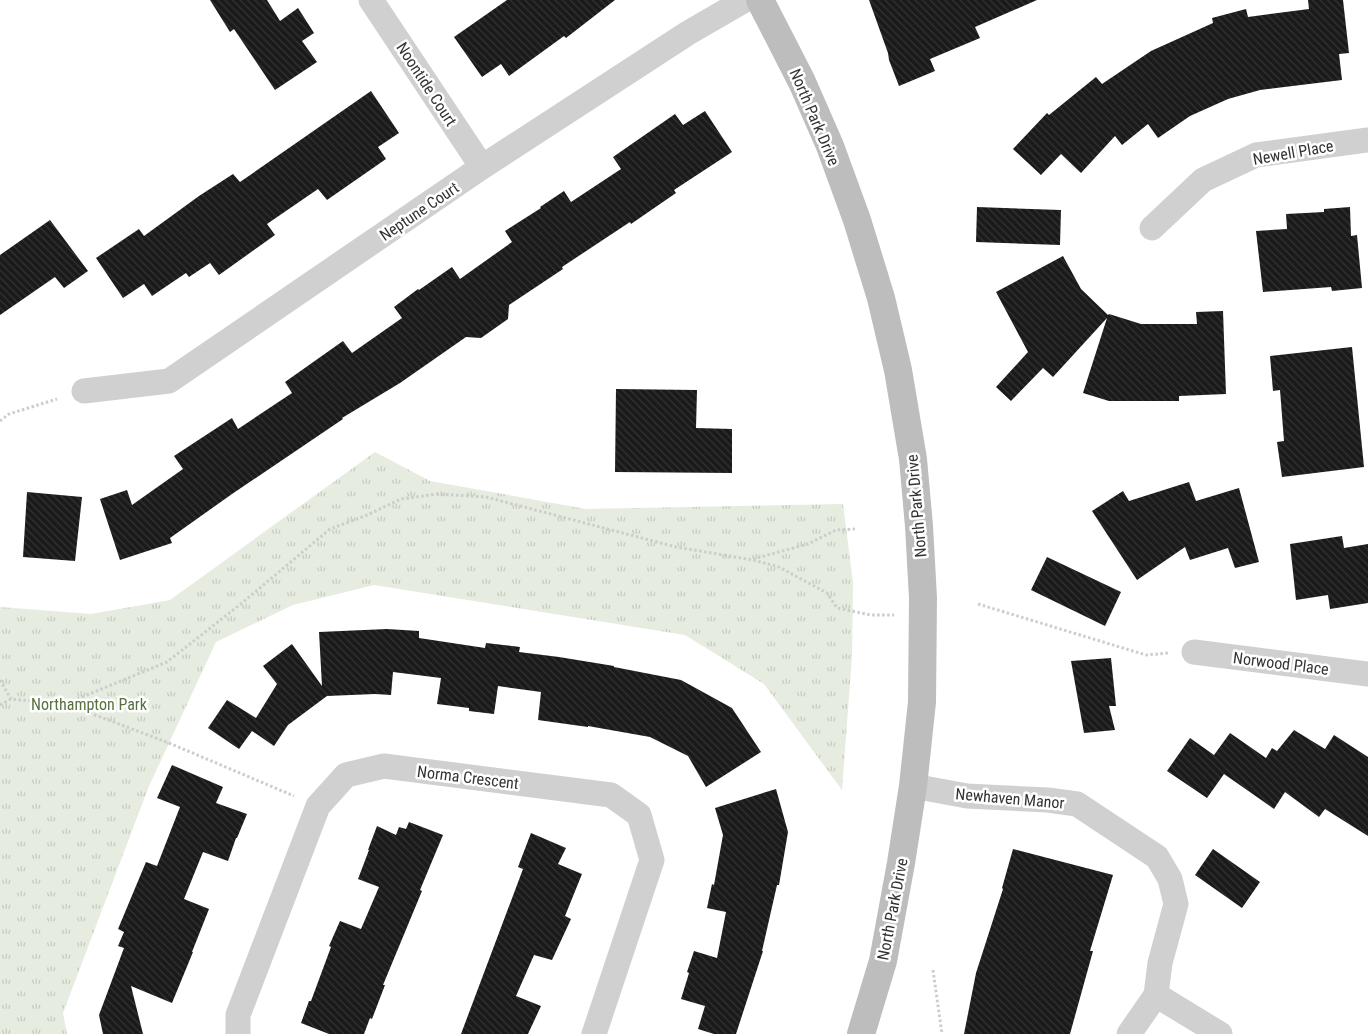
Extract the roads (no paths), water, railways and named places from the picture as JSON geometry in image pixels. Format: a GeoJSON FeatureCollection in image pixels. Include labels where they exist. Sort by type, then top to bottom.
{"type":"FeatureCollection","features":[{"type":"Feature","properties":{"kind":"main road","name":"North Park Drive"},"geometry":{"type":"LineString","coordinates":[[760,0],[802,82],[830,146],[857,220],[881,298],[898,370],[913,459],[919,526],[923,614],[922,702],[913,786],[883,961],[861,1034]]}},
{"type":"Feature","properties":{"kind":"street","name":"Noontide Court"},"geometry":{"type":"LineString","coordinates":[[371,0],[482,168]]}},
{"type":"Feature","properties":{"kind":"street","name":"Neptune Court"},"geometry":{"type":"LineString","coordinates":[[84,391],[169,381],[482,168],[688,33],[745,0]]}},
{"type":"Feature","properties":{"kind":"street","name":"Newell Place"},"geometry":{"type":"LineString","coordinates":[[1152,228],[1203,180],[1256,155],[1368,140]]}},
{"type":"Feature","properties":{"kind":"street","name":"Norwood Place"},"geometry":{"type":"LineString","coordinates":[[1194,652],[1368,674]]}},
{"type":"Feature","properties":{"kind":"street","name":"Norma Crescent"},"geometry":{"type":"LineString","coordinates":[[238,1034],[238,1015],[318,806],[346,775],[384,766],[611,795],[640,816],[652,860],[594,1034]]}},
{"type":"Feature","properties":{"kind":"street","name":"Newhaven Manor"},"geometry":{"type":"LineString","coordinates":[[913,786],[967,796],[1048,800],[1077,804],[1157,857],[1170,879],[1176,904],[1160,963],[1156,995],[1129,1034]]}},
{"type":"Feature","properties":{"kind":"street"},"geometry":{"type":"LineString","coordinates":[[1156,995],[1220,1034]]}},
{"type":"Feature","properties":{"kind":"park label","name":"Northampton Park"},"geometry":{"type":"Point","coordinates":[89,704]}}]}
